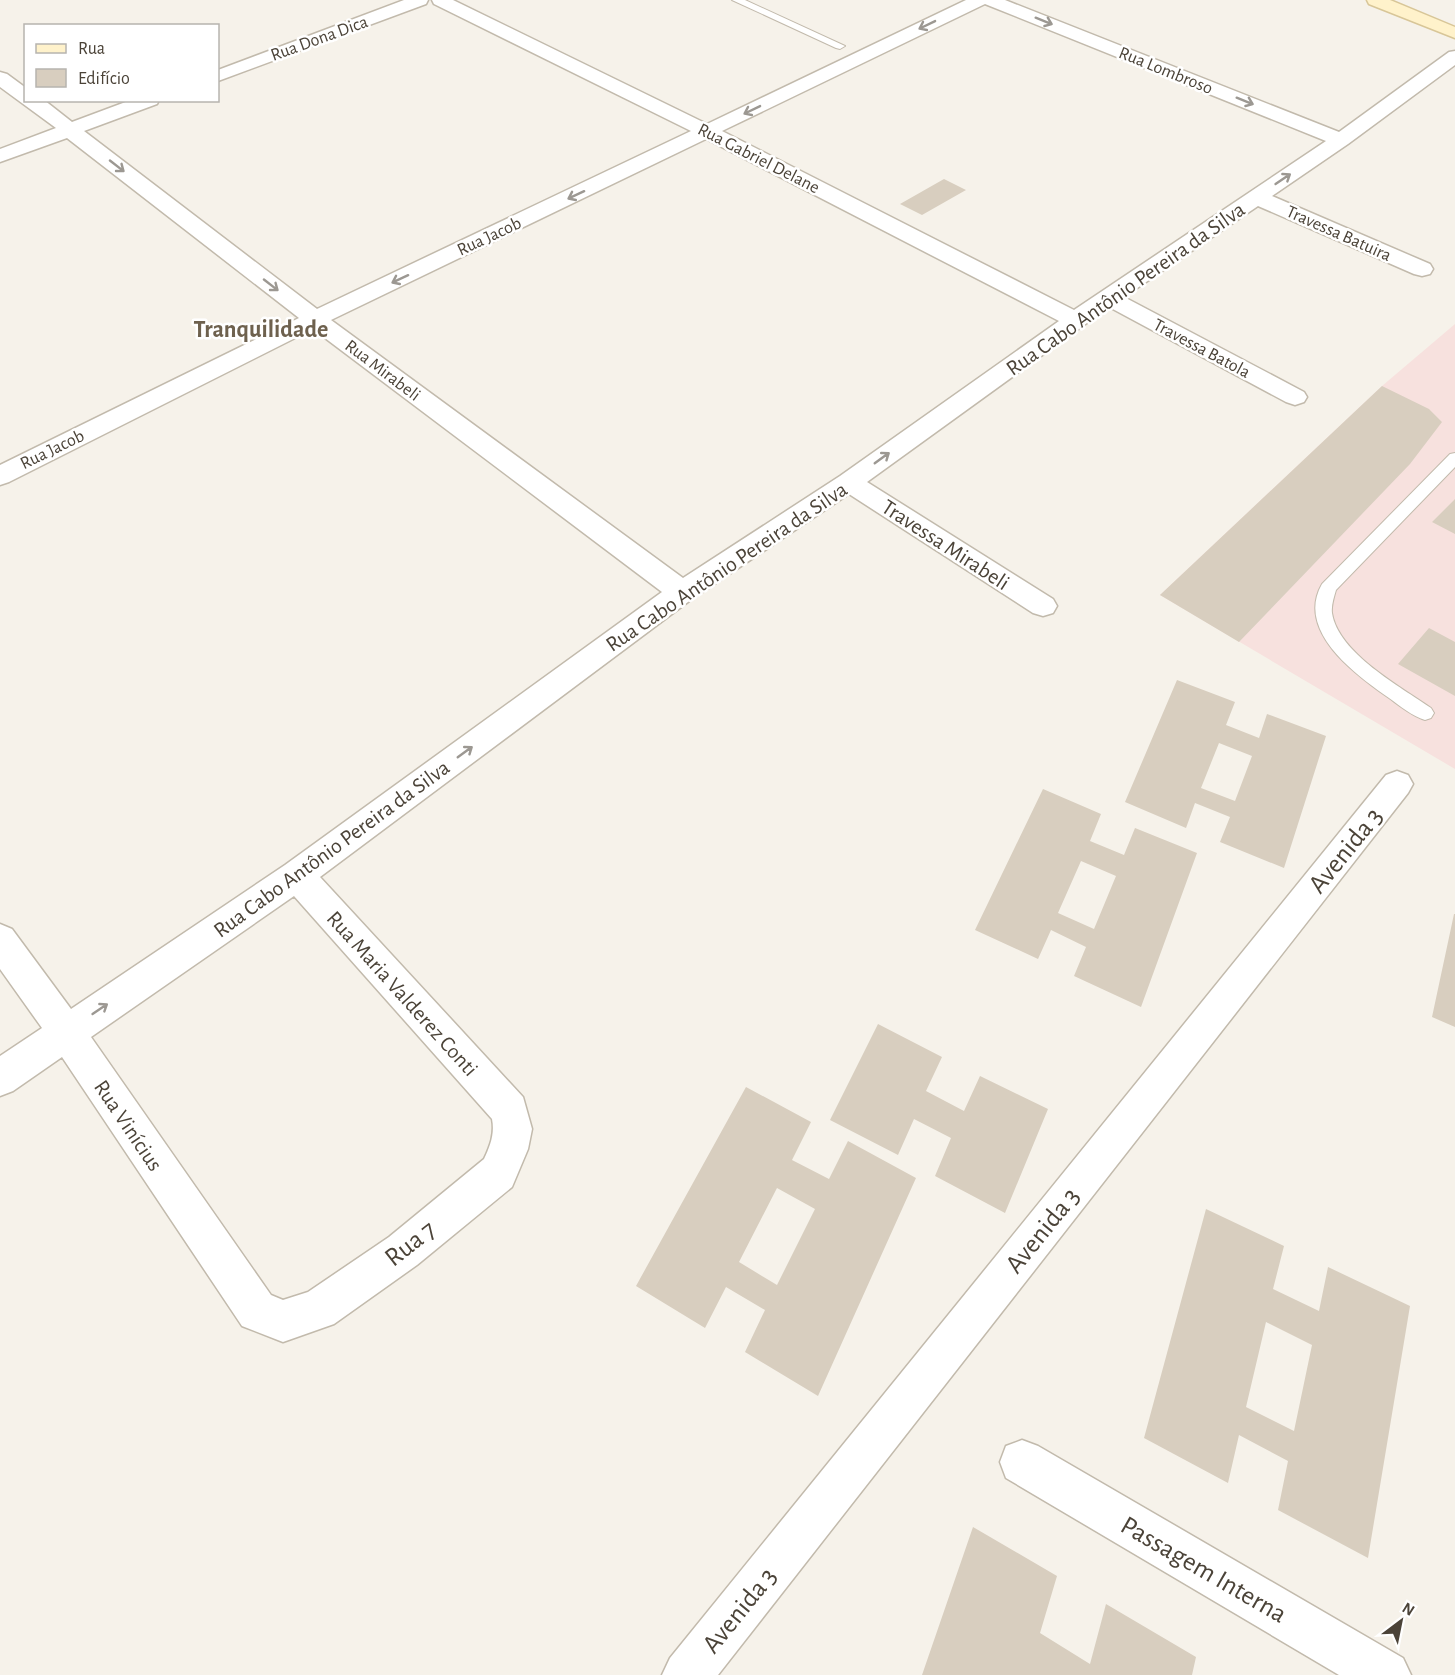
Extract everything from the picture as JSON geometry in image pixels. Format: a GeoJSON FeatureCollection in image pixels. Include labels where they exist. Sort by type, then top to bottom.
{"type":"FeatureCollection","features":[{"type":"Feature","properties":{"kind":"main road"},"geometry":{"type":"LineString","coordinates":[[1375,0],[1455,33]]}},
{"type":"Feature","properties":{"kind":"street","name":"Rua Dona Dica"},"geometry":{"type":"LineString","coordinates":[[219,75],[420,0]]}},
{"type":"Feature","properties":{"kind":"street","name":"Rua Gabriel Delane"},"geometry":{"type":"LineString","coordinates":[[440,0],[708,132],[1075,321]]}},
{"type":"Feature","properties":{"kind":"street","name":"Rua Jacob"},"geometry":{"type":"LineString","coordinates":[[0,476],[315,319],[980,0]]}},
{"type":"Feature","properties":{"kind":"street","name":"Rua Lombroso"},"geometry":{"type":"LineString","coordinates":[[990,0],[1341,140]]}},
{"type":"Feature","properties":{"kind":"street","name":"Rua Cabo Antônio Pereira da Silva"},"geometry":{"type":"LineString","coordinates":[[0,1078],[297,876],[682,592],[849,482],[1075,321],[1341,140],[1455,56]]}},
{"type":"Feature","properties":{"kind":"street"},"geometry":{"type":"LineString","coordinates":[[0,78],[24,96]]}},
{"type":"Feature","properties":{"kind":"street","name":"Rua Mirabeli"},"geometry":{"type":"LineString","coordinates":[[34,102],[315,319],[682,592]]}},
{"type":"Feature","properties":{"kind":"street"},"geometry":{"type":"LineString","coordinates":[[0,156],[145,102]]}},
{"type":"Feature","properties":{"kind":"street","name":"Travessa Batuira"},"geometry":{"type":"LineString","coordinates":[[1256,197],[1422,269]]}},
{"type":"Feature","properties":{"kind":"street","name":"Travessa Batola"},"geometry":{"type":"LineString","coordinates":[[1109,298],[1295,397]]}},
{"type":"Feature","properties":{"kind":"street","name":"Travessa Mirabeli"},"geometry":{"type":"LineString","coordinates":[[849,482],[1043,606]]}},
{"type":"Feature","properties":{"kind":"street","name":"Avenida 3"},"geometry":{"type":"LineString","coordinates":[[687,1675],[1397,784]]}},
{"type":"Feature","properties":{"kind":"street","name":"Rua Maria Valderez Conti"},"geometry":{"type":"LineString","coordinates":[[297,876],[509,1110]]}},
{"type":"Feature","properties":{"kind":"street","name":"Rua Vinícius"},"geometry":{"type":"LineString","coordinates":[[0,940],[66,1032],[257,1311]]}},
{"type":"Feature","properties":{"kind":"street","name":"Rua 7"},"geometry":{"type":"LineString","coordinates":[[257,1311],[283,1322],[319,1309],[402,1251],[498,1173],[509,1149],[513,1129],[509,1110]]}},
{"type":"Feature","properties":{"kind":"street","name":"Passagem Interna"},"geometry":{"type":"LineString","coordinates":[[1022,1462],[1386,1675]]}},
{"type":"Feature","properties":{"kind":"lane"},"geometry":{"type":"LineString","coordinates":[[737,0],[840,46]]}},
{"type":"Feature","properties":{"kind":"lane"},"geometry":{"type":"LineString","coordinates":[[1425,713],[1353,662],[1335,637],[1323,614],[1328,588],[1455,458]]}},
{"type":"Feature","properties":{"kind":"shaded area"},"geometry":{"type":"Polygon","coordinates":[[[1455,324],[1455,769],[1160,595],[1382,386],[1455,324]]]}},
{"type":"Feature","properties":{"kind":"building"},"geometry":{"type":"Polygon","coordinates":[[[944,179],[966,190],[922,215],[900,204],[944,179]]]}},
{"type":"Feature","properties":{"kind":"building"},"geometry":{"type":"Polygon","coordinates":[[[1382,386],[1429,409],[1442,422],[1410,464],[1239,642],[1160,595],[1382,386]]]}},
{"type":"Feature","properties":{"kind":"building"},"geometry":{"type":"Polygon","coordinates":[[[1455,499],[1455,534],[1432,522],[1455,499]]]}},
{"type":"Feature","properties":{"kind":"building"},"geometry":{"type":"Polygon","coordinates":[[[1429,628],[1455,642],[1455,696],[1398,664],[1429,628]]]}},
{"type":"Feature","properties":{"kind":"building"},"geometry":{"type":"Polygon","coordinates":[[[1177,680],[1235,702],[1226,725],[1259,738],[1267,714],[1326,736],[1284,868],[1220,842],[1230,817],[1195,803],[1186,828],[1125,802],[1177,680]],[[1219,743],[1201,788],[1235,801],[1252,756],[1219,743]]]}},
{"type":"Feature","properties":{"kind":"building"},"geometry":{"type":"Polygon","coordinates":[[[1043,789],[1101,814],[1090,841],[1124,855],[1135,828],[1197,853],[1141,1007],[1074,976],[1086,947],[1051,930],[1038,959],[975,930],[1043,789]],[[1081,861],[1058,913],[1094,929],[1116,876],[1081,861]]]}},
{"type":"Feature","properties":{"kind":"building"},"geometry":{"type":"Polygon","coordinates":[[[1455,914],[1455,1027],[1432,1017],[1455,914]]]}},
{"type":"Feature","properties":{"kind":"building"},"geometry":{"type":"Polygon","coordinates":[[[878,1024],[942,1057],[926,1091],[964,1111],[980,1076],[1048,1109],[1005,1213],[935,1176],[951,1138],[914,1119],[898,1155],[830,1120],[878,1024]]]}},
{"type":"Feature","properties":{"kind":"building"},"geometry":{"type":"Polygon","coordinates":[[[746,1087],[811,1122],[792,1160],[829,1179],[848,1141],[916,1178],[818,1396],[745,1352],[765,1310],[726,1287],[705,1328],[636,1286],[746,1087]],[[777,1188],[739,1262],[777,1285],[815,1209],[777,1188]]]}},
{"type":"Feature","properties":{"kind":"building"},"geometry":{"type":"Polygon","coordinates":[[[1206,1209],[1284,1246],[1273,1289],[1319,1311],[1328,1267],[1410,1306],[1368,1558],[1278,1510],[1288,1461],[1239,1435],[1228,1483],[1144,1438],[1206,1209]],[[1266,1322],[1246,1407],[1294,1431],[1312,1345],[1266,1322]]]}},
{"type":"Feature","properties":{"kind":"building"},"geometry":{"type":"Polygon","coordinates":[[[973,1527],[1057,1576],[1040,1633],[1090,1664],[1106,1604],[1196,1657],[1192,1675],[922,1675],[973,1527]]]}},
{"type":"Feature","properties":{"kind":"district","name":"Tranquilidade"},"geometry":{"type":"Point","coordinates":[261,329]}}]}
